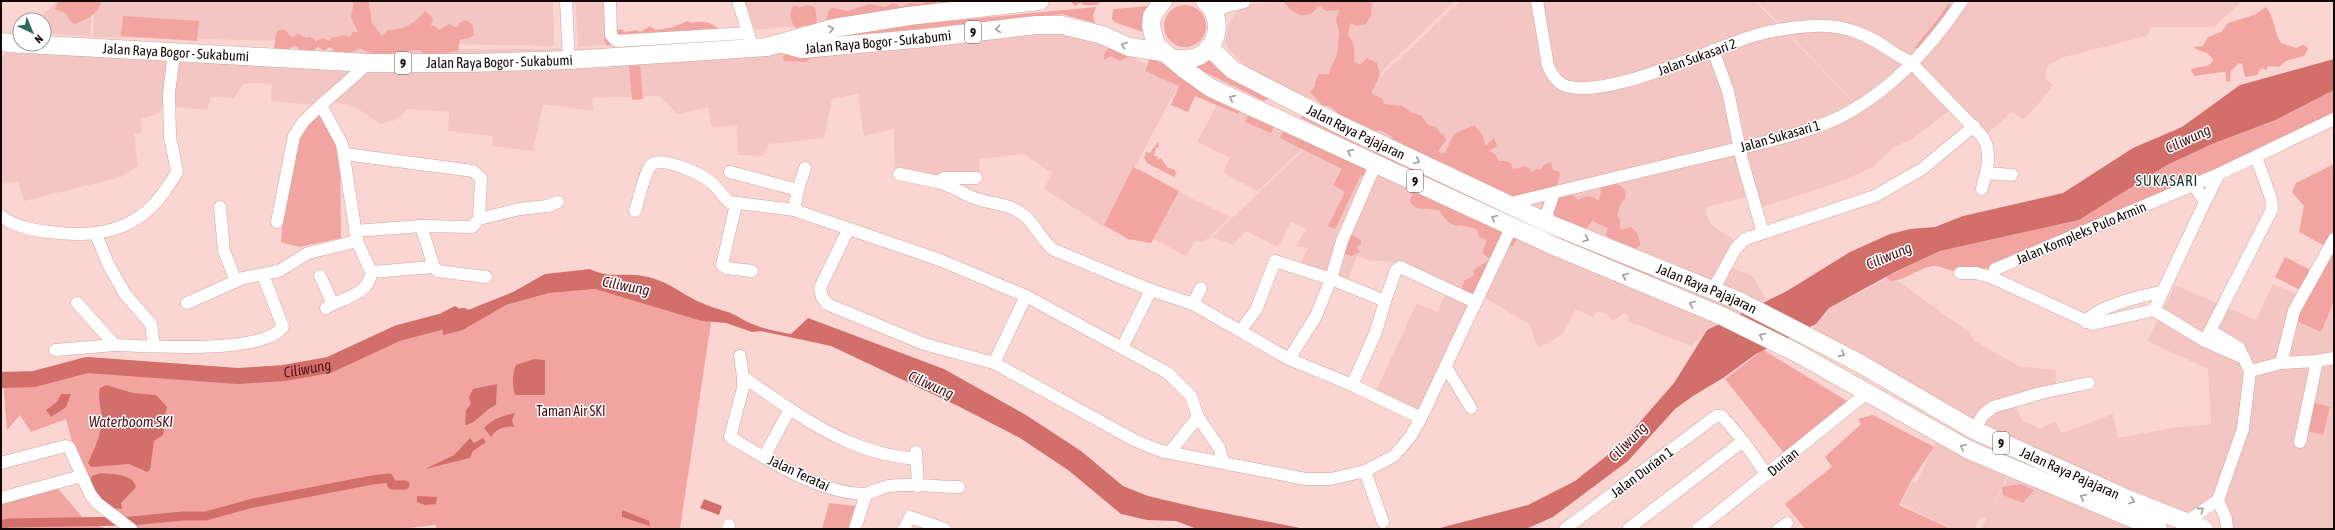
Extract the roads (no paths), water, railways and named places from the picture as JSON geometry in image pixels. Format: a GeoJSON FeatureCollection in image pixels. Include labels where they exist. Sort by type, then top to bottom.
{"type":"FeatureCollection","features":[{"type":"Feature","properties":{"kind":"highway","name":"Jalan Raya Bogor - Sukabumi"},"geometry":{"type":"LineString","coordinates":[[803,42],[834,28],[909,16],[1040,1]]}},
{"type":"Feature","properties":{"kind":"highway","name":"9"},"geometry":{"type":"LineString","coordinates":[[1163,1],[1152,16],[1151,26],[1156,45],[1168,56],[1191,59],[1200,56],[1209,47]]}},
{"type":"Feature","properties":{"kind":"highway"},"geometry":{"type":"LineString","coordinates":[[1209,47],[1217,32],[1210,7]]}},
{"type":"Feature","properties":{"kind":"highway","name":"Jalan Raya Bogor - Sukabumi"},"geometry":{"type":"LineString","coordinates":[[52,46],[174,54],[369,63],[469,63],[568,60],[750,40],[780,44],[926,38],[1036,25],[1062,24],[1102,35],[1129,46],[1168,56]]}},
{"type":"Feature","properties":{"kind":"highway"},"geometry":{"type":"LineString","coordinates":[[1,42],[12,43]]}},
{"type":"Feature","properties":{"kind":"highway","name":"Jalan Raya Pajajaran"},"geometry":{"type":"LineString","coordinates":[[1209,47],[1233,70],[1294,101],[1550,224],[1737,300],[1808,335],[1974,430],[2130,500],[2204,529]]}},
{"type":"Feature","properties":{"kind":"highway","name":"Jalan Raya Pajajaran"},"geometry":{"type":"LineString","coordinates":[[1168,56],[1211,88],[1512,226],[1661,292],[1722,316],[1797,353],[1969,450],[2158,529]]}},
{"type":"Feature","properties":{"kind":"highway"},"geometry":{"type":"LineString","coordinates":[[1284,122],[1294,101]]}},
{"type":"Feature","properties":{"kind":"highway"},"geometry":{"type":"LineString","coordinates":[[1661,292],[1669,273]]}},
{"type":"Feature","properties":{"kind":"highway"},"geometry":{"type":"LineString","coordinates":[[1946,438],[1955,420]]}},
{"type":"Feature","properties":{"kind":"main road"},"geometry":{"type":"LineString","coordinates":[[1210,7],[1236,2]]}},
{"type":"Feature","properties":{"kind":"street"},"geometry":{"type":"LineString","coordinates":[[566,1],[568,60]]}},
{"type":"Feature","properties":{"kind":"street"},"geometry":{"type":"LineString","coordinates":[[610,1],[610,35],[616,40],[750,40],[738,1]]}},
{"type":"Feature","properties":{"kind":"street","name":"Jalan Sukasari 2"},"geometry":{"type":"LineString","coordinates":[[1537,1],[1548,66],[1552,76],[1568,86],[1600,86],[1638,79],[1757,34],[1812,26],[1830,26],[1859,32],[1912,62],[1920,72],[1974,126],[1986,141],[1989,148],[1982,189]]}},
{"type":"Feature","properties":{"kind":"street","name":"Jalan Sukasari 1"},"geometry":{"type":"LineString","coordinates":[[1508,204],[1739,148],[1808,129],[1837,118],[1868,100],[1912,62],[1945,26],[1962,1]]}},
{"type":"Feature","properties":{"kind":"street"},"geometry":{"type":"LineString","coordinates":[[1713,50],[1728,91],[1739,148],[1764,233]]}},
{"type":"Feature","properties":{"kind":"street"},"geometry":{"type":"LineString","coordinates":[[1,216],[14,226],[62,234],[96,234],[121,227],[146,213],[176,174],[177,168],[170,137],[169,93],[174,54]]}},
{"type":"Feature","properties":{"kind":"street"},"geometry":{"type":"LineString","coordinates":[[277,222],[294,136],[304,121],[369,63]]}},
{"type":"Feature","properties":{"kind":"street"},"geometry":{"type":"LineString","coordinates":[[320,276],[330,306],[366,289],[371,280],[371,272],[356,236],[345,154],[339,136],[321,105]]}},
{"type":"Feature","properties":{"kind":"street","name":"Jalan Kompleks Pulo Armin"},"geometry":{"type":"LineString","coordinates":[[1996,273],[2219,174],[2334,118]]}},
{"type":"Feature","properties":{"kind":"street"},"geometry":{"type":"LineString","coordinates":[[1713,290],[1739,244],[1745,239],[1857,204],[1892,188],[1935,160],[1974,126]]}},
{"type":"Feature","properties":{"kind":"street"},"geometry":{"type":"LineString","coordinates":[[345,154],[477,172],[481,178],[479,219]]}},
{"type":"Feature","properties":{"kind":"street"},"geometry":{"type":"LineString","coordinates":[[2208,336],[2272,209],[2271,198],[2256,157]]}},
{"type":"Feature","properties":{"kind":"street"},"geometry":{"type":"LineString","coordinates":[[635,211],[649,168],[654,162],[662,161],[699,174],[711,182],[729,202],[794,210],[848,230],[940,260],[1026,296],[1169,374],[1190,396],[1198,416],[1220,449],[1224,463]]}},
{"type":"Feature","properties":{"kind":"street"},"geometry":{"type":"LineString","coordinates":[[1289,359],[1311,327],[1331,279],[1342,241],[1376,163]]}},
{"type":"Feature","properties":{"kind":"street"},"geometry":{"type":"LineString","coordinates":[[794,210],[805,168]]}},
{"type":"Feature","properties":{"kind":"street"},"geometry":{"type":"LineString","coordinates":[[730,172],[798,190]]}},
{"type":"Feature","properties":{"kind":"street"},"geometry":{"type":"LineString","coordinates":[[1986,172],[2012,175]]}},
{"type":"Feature","properties":{"kind":"street"},"geometry":{"type":"LineString","coordinates":[[900,174],[954,186],[972,197],[1007,205],[1026,218],[1043,242],[1054,250],[1151,290],[1194,304],[1289,359],[1352,385],[1421,418]]}},
{"type":"Feature","properties":{"kind":"street"},"geometry":{"type":"LineString","coordinates":[[2154,310],[2219,174]]}},
{"type":"Feature","properties":{"kind":"street"},"geometry":{"type":"LineString","coordinates":[[938,182],[944,178],[976,178]]}},
{"type":"Feature","properties":{"kind":"street"},"geometry":{"type":"LineString","coordinates":[[2194,185],[2205,202]]}},
{"type":"Feature","properties":{"kind":"street"},"geometry":{"type":"LineString","coordinates":[[1550,224],[1547,213],[1554,193]]}},
{"type":"Feature","properties":{"kind":"street"},"geometry":{"type":"LineString","coordinates":[[187,303],[236,281],[279,271],[308,253],[356,236],[421,226],[472,226],[479,219],[520,209],[547,206],[558,202]]}},
{"type":"Feature","properties":{"kind":"street"},"geometry":{"type":"LineString","coordinates":[[736,204],[722,265],[727,268],[752,271]]}},
{"type":"Feature","properties":{"kind":"street"},"geometry":{"type":"LineString","coordinates":[[220,207],[224,251],[236,281]]}},
{"type":"Feature","properties":{"kind":"street"},"geometry":{"type":"LineString","coordinates":[[421,226],[434,267],[438,271],[486,277]]}},
{"type":"Feature","properties":{"kind":"street"},"geometry":{"type":"LineString","coordinates":[[848,230],[820,288],[823,300],[924,344],[994,363],[1136,441],[1170,452],[1306,479],[1331,478],[1365,471],[1394,456],[1410,437],[1446,367],[1475,302],[1512,226]]}},
{"type":"Feature","properties":{"kind":"street"},"geometry":{"type":"LineString","coordinates":[[96,234],[108,264],[124,294],[151,324],[154,346]]}},
{"type":"Feature","properties":{"kind":"street"},"geometry":{"type":"LineString","coordinates":[[2281,363],[2294,311],[2334,238]]}},
{"type":"Feature","properties":{"kind":"street"},"geometry":{"type":"LineString","coordinates":[[1241,330],[1256,310],[1274,261],[1331,279],[1385,302]]}},
{"type":"Feature","properties":{"kind":"street"},"geometry":{"type":"LineString","coordinates":[[371,272],[434,267]]}},
{"type":"Feature","properties":{"kind":"street"},"geometry":{"type":"LineString","coordinates":[[1352,385],[1373,338],[1396,270],[1400,267],[1475,302]]}},
{"type":"Feature","properties":{"kind":"street"},"geometry":{"type":"LineString","coordinates":[[1960,272],[1976,273],[1985,267],[1996,273]]}},
{"type":"Feature","properties":{"kind":"street","name":"Jalan Kompleks Pulo Armin"},"geometry":{"type":"LineString","coordinates":[[1996,273],[2086,322]]}},
{"type":"Feature","properties":{"kind":"street"},"geometry":{"type":"LineString","coordinates":[[55,350],[114,345],[209,348],[274,336],[283,327],[264,275]]}},
{"type":"Feature","properties":{"kind":"street"},"geometry":{"type":"LineString","coordinates":[[1194,304],[1202,288]]}},
{"type":"Feature","properties":{"kind":"street"},"geometry":{"type":"LineString","coordinates":[[1122,348],[1151,290]]}},
{"type":"Feature","properties":{"kind":"street"},"geometry":{"type":"LineString","coordinates":[[2162,292],[2146,294],[2095,313],[2086,322],[2093,324],[2154,310],[2208,336],[2244,358],[2250,371],[2243,429],[2218,500],[2186,522]]}},
{"type":"Feature","properties":{"kind":"street"},"geometry":{"type":"LineString","coordinates":[[994,363],[1026,296]]}},
{"type":"Feature","properties":{"kind":"street"},"geometry":{"type":"LineString","coordinates":[[77,303],[114,345]]}},
{"type":"Feature","properties":{"kind":"street"},"geometry":{"type":"LineString","coordinates":[[740,356],[743,376],[818,427],[858,446],[884,456],[916,456],[918,486]]}},
{"type":"Feature","properties":{"kind":"street"},"geometry":{"type":"LineString","coordinates":[[2250,371],[2281,363],[2317,362],[2334,358]]}},
{"type":"Feature","properties":{"kind":"street"},"geometry":{"type":"LineString","coordinates":[[2300,442],[2317,362]]}},
{"type":"Feature","properties":{"kind":"street"},"geometry":{"type":"LineString","coordinates":[[1446,367],[1471,408]]}},
{"type":"Feature","properties":{"kind":"street","name":"Jalan Teratai"},"geometry":{"type":"LineString","coordinates":[[743,376],[743,388],[739,399],[736,419],[729,434],[730,437],[764,457],[809,480],[840,491],[866,494],[878,488],[890,486],[959,487]]}},
{"type":"Feature","properties":{"kind":"street"},"geometry":{"type":"LineString","coordinates":[[1974,430],[1983,415],[1993,407],[2041,393],[2090,383]]}},
{"type":"Feature","properties":{"kind":"street","name":"Durian"},"geometry":{"type":"LineString","coordinates":[[1701,528],[1867,393]]}},
{"type":"Feature","properties":{"kind":"street"},"geometry":{"type":"LineString","coordinates":[[764,457],[790,409]]}},
{"type":"Feature","properties":{"kind":"street","name":"Jalan Durian 1"},"geometry":{"type":"LineString","coordinates":[[1566,529],[1719,415],[1743,441]]}},
{"type":"Feature","properties":{"kind":"street"},"geometry":{"type":"LineString","coordinates":[[1170,452],[1198,416]]}},
{"type":"Feature","properties":{"kind":"street"},"geometry":{"type":"LineString","coordinates":[[1633,528],[1743,441],[1767,475]]}},
{"type":"Feature","properties":{"kind":"street"},"geometry":{"type":"LineString","coordinates":[[1,463],[66,446],[71,450],[81,476],[94,498],[111,514],[128,526]]}},
{"type":"Feature","properties":{"kind":"street"},"geometry":{"type":"LineString","coordinates":[[1365,471],[1383,522]]}},
{"type":"Feature","properties":{"kind":"street"},"geometry":{"type":"LineString","coordinates":[[1,498],[81,476]]}},
{"type":"Feature","properties":{"kind":"street"},"geometry":{"type":"LineString","coordinates":[[855,529],[866,494]]}},
{"type":"Feature","properties":{"kind":"street"},"geometry":{"type":"LineString","coordinates":[[2218,500],[2226,519],[2227,529]]}},
{"type":"Feature","properties":{"kind":"street"},"geometry":{"type":"LineString","coordinates":[[904,529],[910,517],[944,529]]}},
{"type":"Feature","properties":{"kind":"water"},"geometry":{"type":"Polygon","coordinates":[[[2334,59],[2334,90],[2276,120],[2212,144],[2167,165],[2079,220],[1940,251],[1893,273],[1829,308],[1816,324],[1756,354],[1723,378],[1675,409],[1628,461],[1553,517],[1526,529],[1436,529],[1528,505],[1575,481],[1619,446],[1674,383],[1707,330],[1787,291],[1850,252],[1890,234],[1910,229],[1935,227],[1963,216],[2063,193],[2133,148],[2182,127],[2240,85],[2334,59]]]}},
{"type":"Feature","properties":{"kind":"water"},"geometry":{"type":"Polygon","coordinates":[[[590,269],[605,274],[640,275],[659,280],[701,303],[731,313],[747,322],[765,329],[791,334],[808,318],[944,369],[1026,415],[1081,451],[1123,486],[1148,496],[1199,508],[1305,529],[1197,529],[1176,521],[1147,520],[1121,514],[1068,470],[1020,438],[958,406],[831,346],[761,331],[752,332],[726,323],[702,321],[595,289],[549,293],[506,305],[463,330],[443,335],[441,313],[455,306],[462,310],[468,310],[513,292],[545,274],[590,269]]]}},
{"type":"Feature","properties":{"kind":"water"},"geometry":{"type":"Polygon","coordinates":[[[534,359],[545,360],[545,395],[515,395],[513,380],[516,365],[534,359]]]}},
{"type":"Feature","properties":{"kind":"water"},"geometry":{"type":"Polygon","coordinates":[[[497,384],[496,405],[473,422],[465,425],[466,410],[471,404],[469,397],[473,389],[497,384]]]}},
{"type":"Feature","properties":{"kind":"water","name":"Waterboom SKI"},"geometry":{"type":"Polygon","coordinates":[[[106,385],[133,393],[156,395],[167,407],[162,428],[164,429],[163,435],[154,441],[150,470],[147,472],[129,464],[91,467],[88,463],[97,442],[102,420],[99,392],[100,388],[106,385]]]}},
{"type":"Feature","properties":{"kind":"water"},"geometry":{"type":"Polygon","coordinates":[[[61,394],[71,394],[66,407],[51,417],[46,410],[57,402],[61,394]]]}},
{"type":"Feature","properties":{"kind":"water"},"geometry":{"type":"Polygon","coordinates":[[[515,413],[512,420],[514,427],[501,429],[495,432],[491,437],[484,428],[503,416],[515,413]]]}},
{"type":"Feature","properties":{"kind":"water"},"geometry":{"type":"Polygon","coordinates":[[[470,438],[474,443],[483,438],[486,442],[473,451],[470,458],[425,469],[454,455],[470,438]]]}},
{"type":"Feature","properties":{"kind":"water"},"geometry":{"type":"Polygon","coordinates":[[[101,473],[127,477],[134,482],[136,487],[121,503],[122,509],[110,508],[93,490],[91,485],[92,476],[101,473]]]}},
{"type":"Feature","properties":{"kind":"water"},"geometry":{"type":"Polygon","coordinates":[[[417,496],[437,497],[436,504],[425,505],[417,502],[417,496]]]}},
{"type":"Feature","properties":{"kind":"water"},"geometry":{"type":"Polygon","coordinates":[[[704,499],[722,506],[719,515],[700,508],[704,499]]]}},
{"type":"Feature","properties":{"kind":"water"},"geometry":{"type":"Polygon","coordinates":[[[622,510],[649,521],[650,526],[622,517],[622,510]]]}},
{"type":"Feature","properties":{"kind":"waterway","name":"Ciliwung"},"geometry":{"type":"LineString","coordinates":[[1,380],[34,379],[87,365],[238,376],[284,373],[329,365],[398,333],[463,316]]}},
{"type":"Feature","properties":{"kind":"waterway"},"geometry":{"type":"LineString","coordinates":[[1,525],[8,523],[131,521],[183,516],[206,516],[253,503],[372,480],[389,478],[392,485],[405,485]]}},
{"type":"Feature","properties":{"kind":"district","name":"SUKASARI"},"geometry":{"type":"Point","coordinates":[2167,181]}},
{"type":"Feature","properties":{"kind":"park label","name":"Taman Air SKI"},"geometry":{"type":"Point","coordinates":[571,411]}}]}
